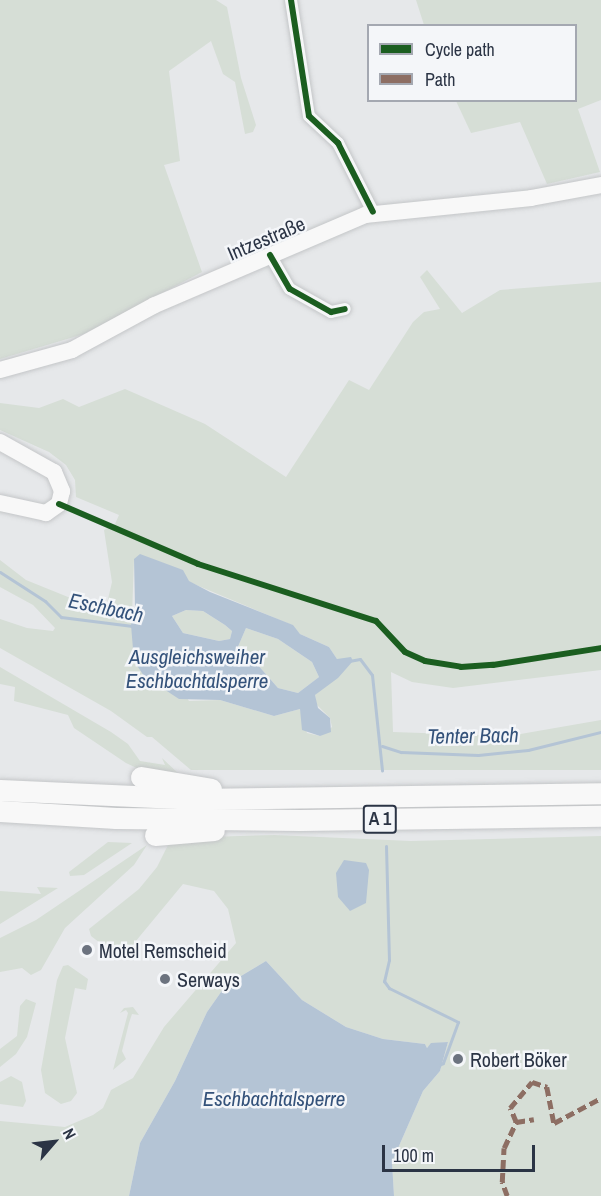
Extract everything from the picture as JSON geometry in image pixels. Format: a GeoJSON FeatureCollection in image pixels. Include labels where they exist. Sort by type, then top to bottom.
{"type":"FeatureCollection","features":[{"type":"Feature","properties":{"kind":"highway"},"geometry":{"type":"LineString","coordinates":[[141,777],[251,809]]}},
{"type":"Feature","properties":{"kind":"highway","name":"A 1"},"geometry":{"type":"LineString","coordinates":[[0,790],[251,809],[601,816]]}},
{"type":"Feature","properties":{"kind":"highway","name":"A 1"},"geometry":{"type":"LineString","coordinates":[[0,811],[116,818],[251,809],[601,793]]}},
{"type":"Feature","properties":{"kind":"highway"},"geometry":{"type":"LineString","coordinates":[[155,835],[208,831],[251,809]]}},
{"type":"Feature","properties":{"kind":"main road","name":"Intzestraße"},"geometry":{"type":"LineString","coordinates":[[0,370],[72,350],[155,305],[373,212],[521,199],[601,185]]}},
{"type":"Feature","properties":{"kind":"main road"},"geometry":{"type":"LineString","coordinates":[[0,442],[54,472],[62,491],[59,504],[46,513],[5,504]]}},
{"type":"Feature","properties":{"kind":"street"},"geometry":{"type":"LineString","coordinates":[[291,0],[309,116],[338,143],[360,180],[373,212]]}},
{"type":"Feature","properties":{"kind":"street"},"geometry":{"type":"LineString","coordinates":[[270,255],[290,289],[331,312],[345,309]]}},
{"type":"Feature","properties":{"kind":"shaded area"},"geometry":{"type":"Polygon","coordinates":[[[0,0],[216,0],[227,7],[241,78],[256,125],[253,132],[245,134],[235,82],[223,74],[211,41],[169,71],[180,161],[164,165],[202,272],[84,334],[0,359],[0,0]]]}},
{"type":"Feature","properties":{"kind":"shaded area"},"geometry":{"type":"Polygon","coordinates":[[[416,0],[601,0],[601,100],[578,109],[600,172],[547,184],[520,122],[471,133],[456,102],[577,102],[577,24],[424,24],[416,0]]]}},
{"type":"Feature","properties":{"kind":"shaded area"},"geometry":{"type":"Polygon","coordinates":[[[427,270],[462,313],[500,290],[601,282],[601,670],[453,688],[412,682],[391,672],[393,732],[509,736],[601,720],[601,770],[191,770],[152,737],[147,737],[111,711],[0,648],[0,619],[27,628],[53,631],[55,628],[33,605],[0,587],[0,560],[26,580],[105,612],[112,582],[104,530],[115,524],[119,515],[76,497],[75,480],[66,465],[49,452],[0,430],[0,403],[39,408],[63,399],[79,407],[125,389],[205,424],[286,477],[349,380],[369,390],[413,322],[424,312],[440,309],[420,277],[427,270]],[[134,559],[132,616],[189,701],[220,700],[274,716],[300,709],[307,733],[320,736],[332,727],[330,718],[316,704],[315,695],[352,662],[337,659],[329,647],[300,634],[292,625],[134,559]]]}},
{"type":"Feature","properties":{"kind":"shaded area"},"geometry":{"type":"Polygon","coordinates":[[[186,610],[203,611],[225,625],[232,631],[230,639],[219,641],[183,633],[172,616],[186,610]]]}},
{"type":"Feature","properties":{"kind":"shaded area"},"geometry":{"type":"Polygon","coordinates":[[[246,628],[278,639],[312,662],[319,677],[298,693],[278,688],[257,664],[237,649],[246,628]]]}},
{"type":"Feature","properties":{"kind":"shaded area"},"geometry":{"type":"Polygon","coordinates":[[[0,667],[111,732],[128,744],[140,761],[165,765],[162,758],[181,776],[145,772],[126,763],[74,728],[68,715],[14,701],[15,687],[0,684],[0,667]]]}},
{"type":"Feature","properties":{"kind":"shaded area"},"geometry":{"type":"Polygon","coordinates":[[[274,835],[411,841],[601,836],[601,1196],[394,1196],[392,1162],[423,1091],[440,1071],[448,1042],[431,1044],[427,1048],[425,1044],[383,1039],[346,1027],[302,1000],[266,961],[226,985],[207,1012],[175,1081],[140,1143],[129,1196],[0,1196],[0,1121],[65,1127],[103,1108],[111,1090],[133,1078],[164,1027],[236,943],[228,909],[214,891],[183,884],[121,959],[91,936],[89,929],[139,889],[157,867],[169,843],[177,838],[274,835]]]}},
{"type":"Feature","properties":{"kind":"shaded area"},"geometry":{"type":"Polygon","coordinates":[[[108,842],[132,843],[84,875],[70,876],[69,872],[108,842]]]}},
{"type":"Feature","properties":{"kind":"shaded area"},"geometry":{"type":"Polygon","coordinates":[[[147,845],[134,865],[65,928],[41,970],[31,975],[22,968],[0,972],[0,938],[36,920],[147,845]]]}},
{"type":"Feature","properties":{"kind":"shaded area"},"geometry":{"type":"Polygon","coordinates":[[[37,887],[58,888],[0,924],[0,891],[41,894],[37,887]]]}},
{"type":"Feature","properties":{"kind":"shaded area"},"geometry":{"type":"Polygon","coordinates":[[[68,965],[88,979],[86,990],[75,988],[65,1038],[77,1093],[71,1101],[61,1104],[45,1093],[41,1070],[57,980],[63,966],[68,965]]]}},
{"type":"Feature","properties":{"kind":"shaded area"},"geometry":{"type":"Polygon","coordinates":[[[26,999],[36,1003],[27,1037],[16,1054],[0,1067],[0,1049],[17,1036],[20,1006],[26,999]]]}},
{"type":"Feature","properties":{"kind":"shaded area"},"geometry":{"type":"Polygon","coordinates":[[[133,1007],[139,1015],[132,1014],[129,1023],[122,1051],[126,1059],[113,1070],[128,1013],[126,1010],[120,1013],[124,1008],[133,1007]]]}},
{"type":"Feature","properties":{"kind":"shaded area"},"geometry":{"type":"Polygon","coordinates":[[[11,1076],[22,1082],[26,1101],[23,1107],[0,1104],[0,1082],[11,1076]]]}},
{"type":"Feature","properties":{"kind":"water","name":"Ausgleichsweiher Eschbachtalsperre"},"geometry":{"type":"Polygon","coordinates":[[[140,554],[183,570],[189,581],[210,592],[293,625],[300,634],[329,647],[337,659],[351,657],[353,661],[338,678],[315,695],[318,708],[330,718],[331,732],[320,736],[302,730],[300,709],[274,716],[220,700],[179,699],[144,676],[134,661],[131,625],[135,607],[134,559],[140,554]],[[186,610],[172,616],[183,633],[219,641],[230,639],[232,631],[225,625],[203,611],[186,610]],[[246,628],[237,649],[257,664],[278,688],[298,693],[319,677],[312,662],[278,639],[246,628]]]}},
{"type":"Feature","properties":{"kind":"water"},"geometry":{"type":"Polygon","coordinates":[[[344,860],[366,863],[369,870],[366,903],[350,911],[338,897],[336,873],[344,860]]]}},
{"type":"Feature","properties":{"kind":"water","name":"Eschbachtalsperre"},"geometry":{"type":"Polygon","coordinates":[[[266,961],[302,1000],[346,1027],[383,1039],[425,1044],[427,1048],[431,1043],[448,1042],[440,1071],[423,1091],[392,1162],[394,1196],[129,1196],[140,1143],[175,1081],[207,1012],[226,985],[266,961]]]}},
{"type":"Feature","properties":{"kind":"waterway","name":"Eschbach"},"geometry":{"type":"LineString","coordinates":[[0,572],[45,601],[61,617],[132,626]]}},
{"type":"Feature","properties":{"kind":"waterway","name":"Eschbach"},"geometry":{"type":"LineString","coordinates":[[349,661],[360,659],[372,675],[382,770]]}},
{"type":"Feature","properties":{"kind":"waterway","name":"Tenter Bach"},"geometry":{"type":"LineString","coordinates":[[382,746],[401,752],[478,755],[528,750],[601,732]]}},
{"type":"Feature","properties":{"kind":"waterway","name":"Eschbach"},"geometry":{"type":"LineString","coordinates":[[386,846],[389,960],[384,981],[389,988],[458,1022],[443,1063],[439,1065]]}},
{"type":"Feature","properties":{"kind":"marked path"},"geometry":{"type":"LineString","coordinates":[[507,1196],[502,1182],[504,1148],[516,1122],[510,1108],[532,1082],[547,1087],[554,1123],[601,1098]]}},
{"type":"Feature","properties":{"kind":"marked path"},"geometry":{"type":"LineString","coordinates":[[516,1122],[534,1119]]}},
{"type":"Feature","properties":{"kind":"cycle path"},"geometry":{"type":"LineString","coordinates":[[291,0],[309,116],[338,143],[373,212]]}},
{"type":"Feature","properties":{"kind":"cycle path"},"geometry":{"type":"LineString","coordinates":[[270,255],[290,289],[331,312],[345,309]]}},
{"type":"Feature","properties":{"kind":"cycle path"},"geometry":{"type":"LineString","coordinates":[[59,504],[198,564],[376,621],[405,652],[425,661],[461,667],[493,665],[601,648]]}},
{"type":"Feature","properties":{"kind":"place","name":"Motel Remscheid"},"geometry":{"type":"Point","coordinates":[87,950]}},
{"type":"Feature","properties":{"kind":"place","name":"Serways"},"geometry":{"type":"Point","coordinates":[165,979]}},
{"type":"Feature","properties":{"kind":"place","name":"Robert Böker"},"geometry":{"type":"Point","coordinates":[458,1059]}}]}
